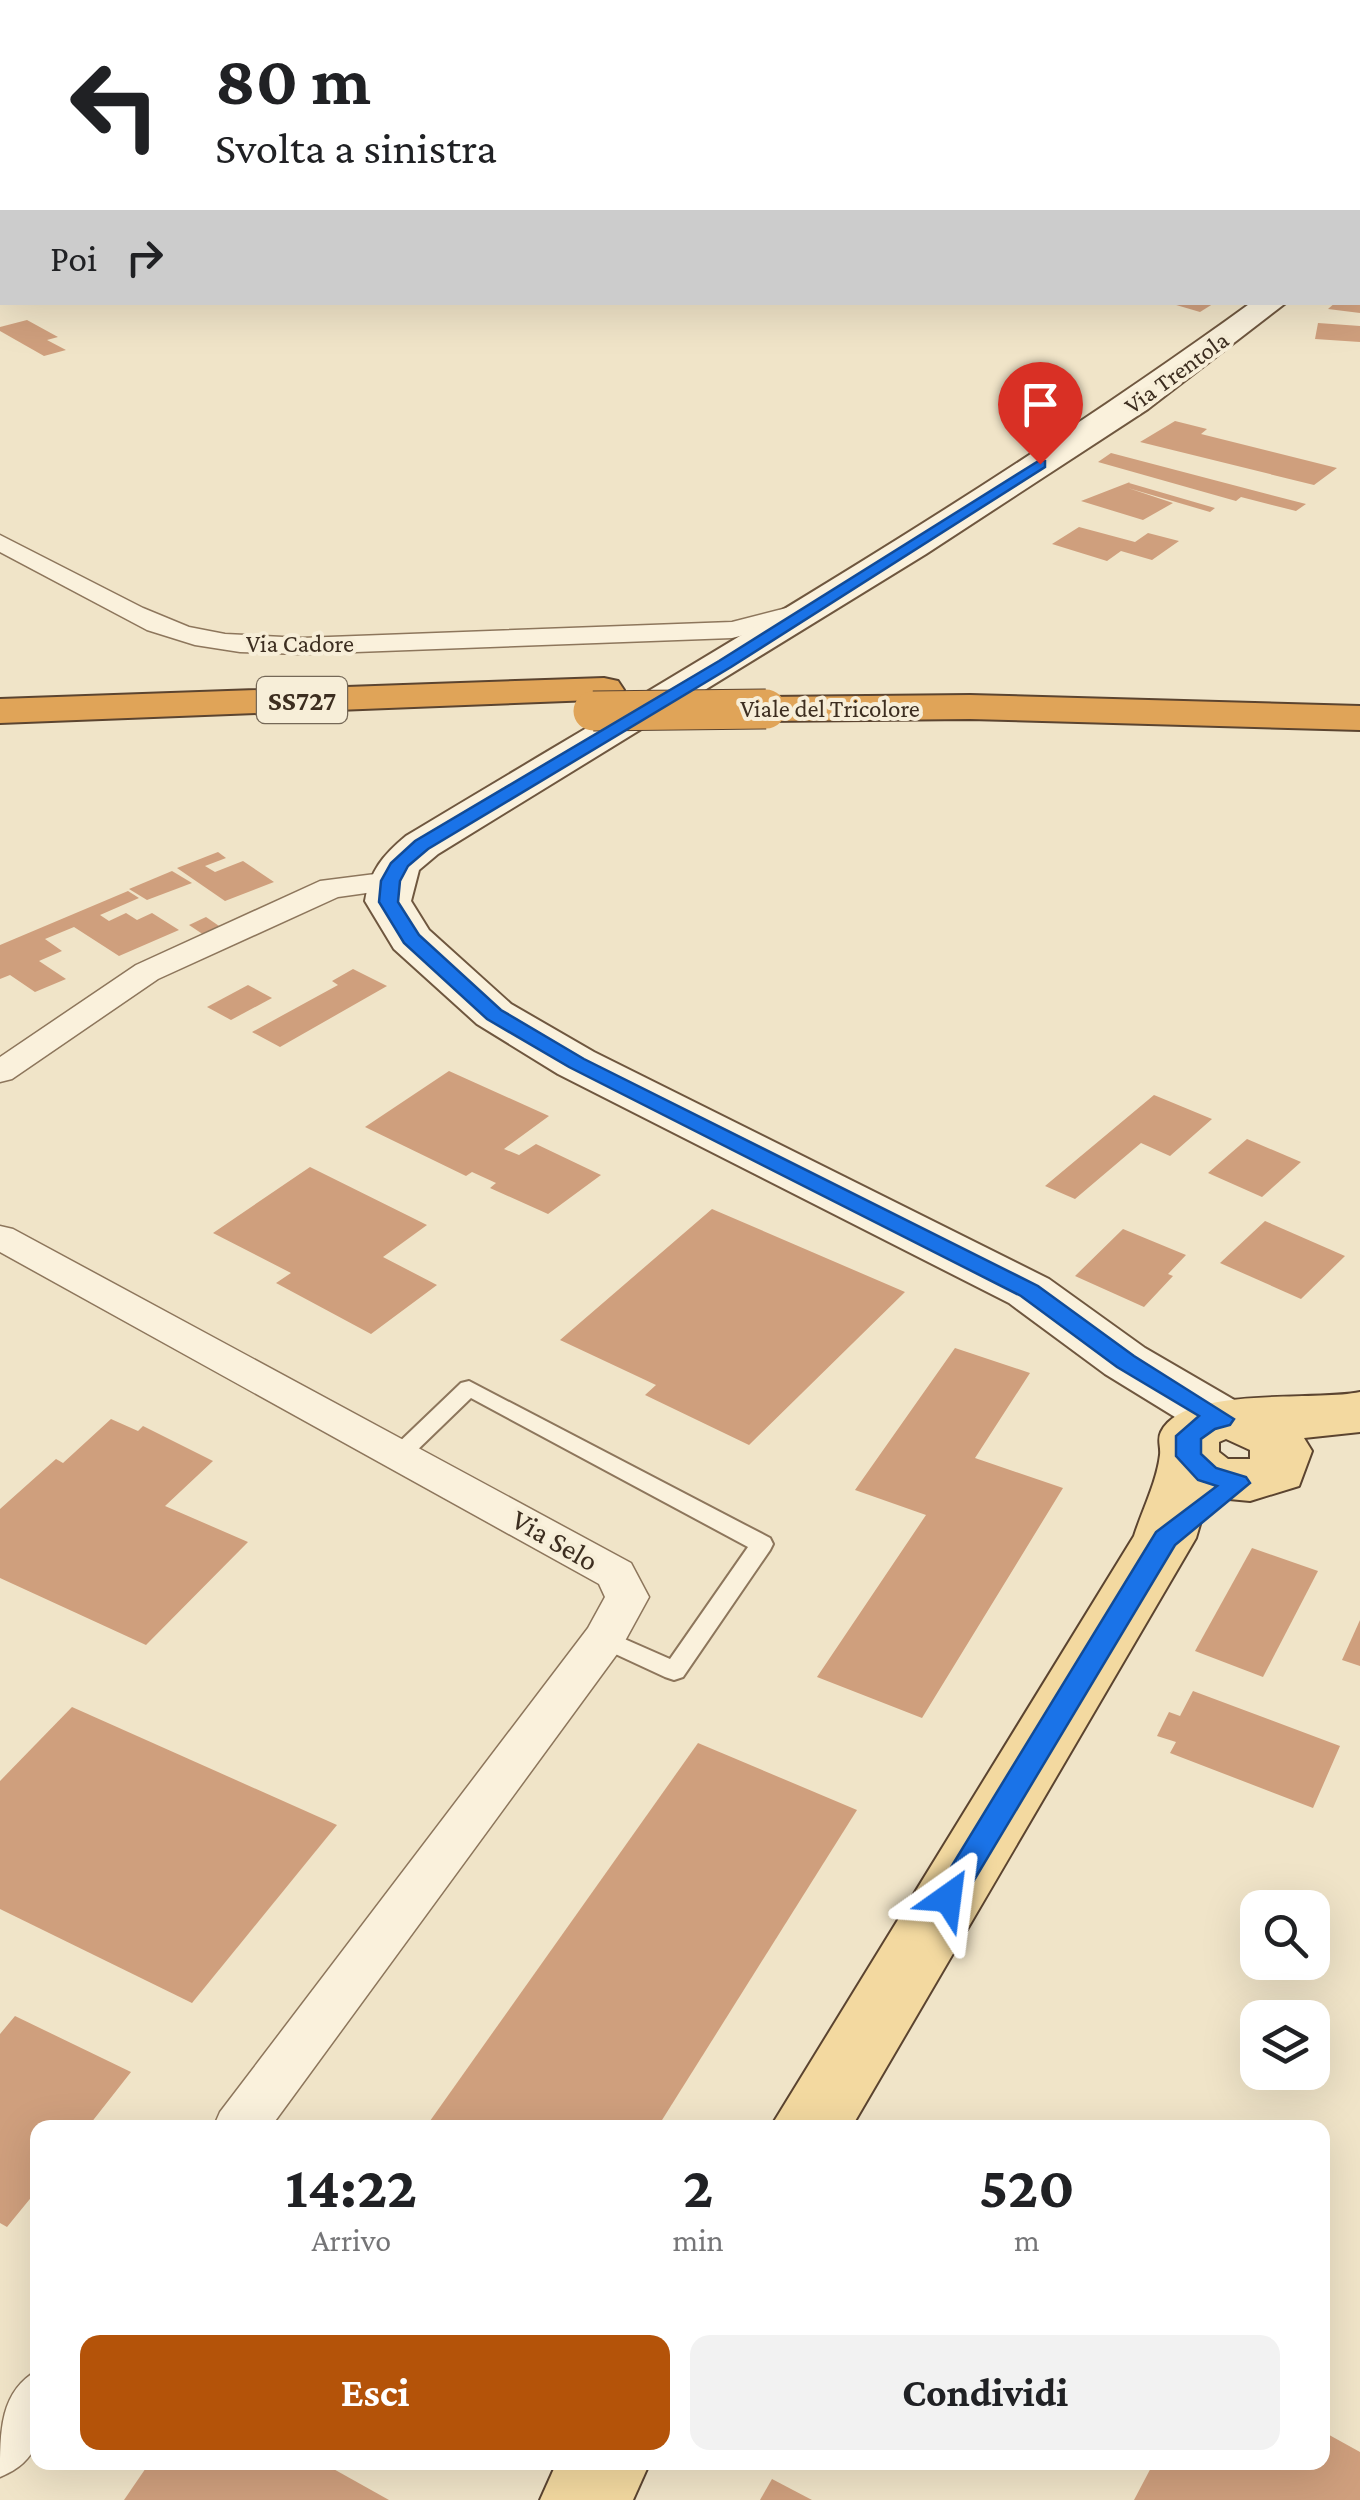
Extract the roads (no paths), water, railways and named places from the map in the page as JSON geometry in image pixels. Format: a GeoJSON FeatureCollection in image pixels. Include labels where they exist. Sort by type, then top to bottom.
{"type":"FeatureCollection","features":[{"type":"Feature","properties":{"kind":"highway","name":"Viale del Tricolore"},"geometry":{"type":"LineString","coordinates":[[0,711],[769,698],[965,688],[1360,700]]}},
{"type":"Feature","properties":{"kind":"highway","name":"Viale del Tricolore"},"geometry":{"type":"LineString","coordinates":[[769,698],[1360,718]]}},
{"type":"Feature","properties":{"kind":"highway","name":"Viale del Tricolore"},"geometry":{"type":"LineString","coordinates":[[0,735],[598,701]]}},
{"type":"Feature","properties":{"kind":"main road"},"geometry":{"type":"LineString","coordinates":[[814,2120],[1166,1538],[1226,1448],[1360,1412]]}},
{"type":"Feature","properties":{"kind":"main road"},"geometry":{"type":"LineString","coordinates":[[1226,1448],[1331,1439],[1360,1432]]}},
{"type":"Feature","properties":{"kind":"main road"},"geometry":{"type":"LineString","coordinates":[[584,2500],[601,2470]]}},
{"type":"Feature","properties":{"kind":"street","name":"Via Trentola"},"geometry":{"type":"LineString","coordinates":[[725,664],[1136,402],[1268,305]]}},
{"type":"Feature","properties":{"kind":"street","name":"Via Cadore"},"geometry":{"type":"LineString","coordinates":[[0,542],[165,626],[232,643],[302,646],[732,630],[806,611]]}},
{"type":"Feature","properties":{"kind":"street","name":"Via Cadore"},"geometry":{"type":"LineString","coordinates":[[622,634],[672,642],[725,664]]}},
{"type":"Feature","properties":{"kind":"street"},"geometry":{"type":"LineString","coordinates":[[725,664],[474,811],[400,863],[391,881],[388,902],[411,939],[494,1014],[594,1072],[1030,1291],[1126,1362],[1160,1403],[1226,1448]]}},
{"type":"Feature","properties":{"kind":"street"},"geometry":{"type":"LineString","coordinates":[[0,1072],[147,972],[331,888],[391,881]]}},
{"type":"Feature","properties":{"kind":"street","name":"Via Selo"},"geometry":{"type":"LineString","coordinates":[[0,1238],[401,1452],[616,1574],[626,1597],[604,1638],[245,2120]]}},
{"type":"Feature","properties":{"kind":"street"},"geometry":{"type":"LineString","coordinates":[[0,2448],[30,2409]]}},
{"type":"Feature","properties":{"kind":"lane"},"geometry":{"type":"LineString","coordinates":[[401,1452],[470,1388],[762,1544],[674,1671],[604,1638]]}}]}
